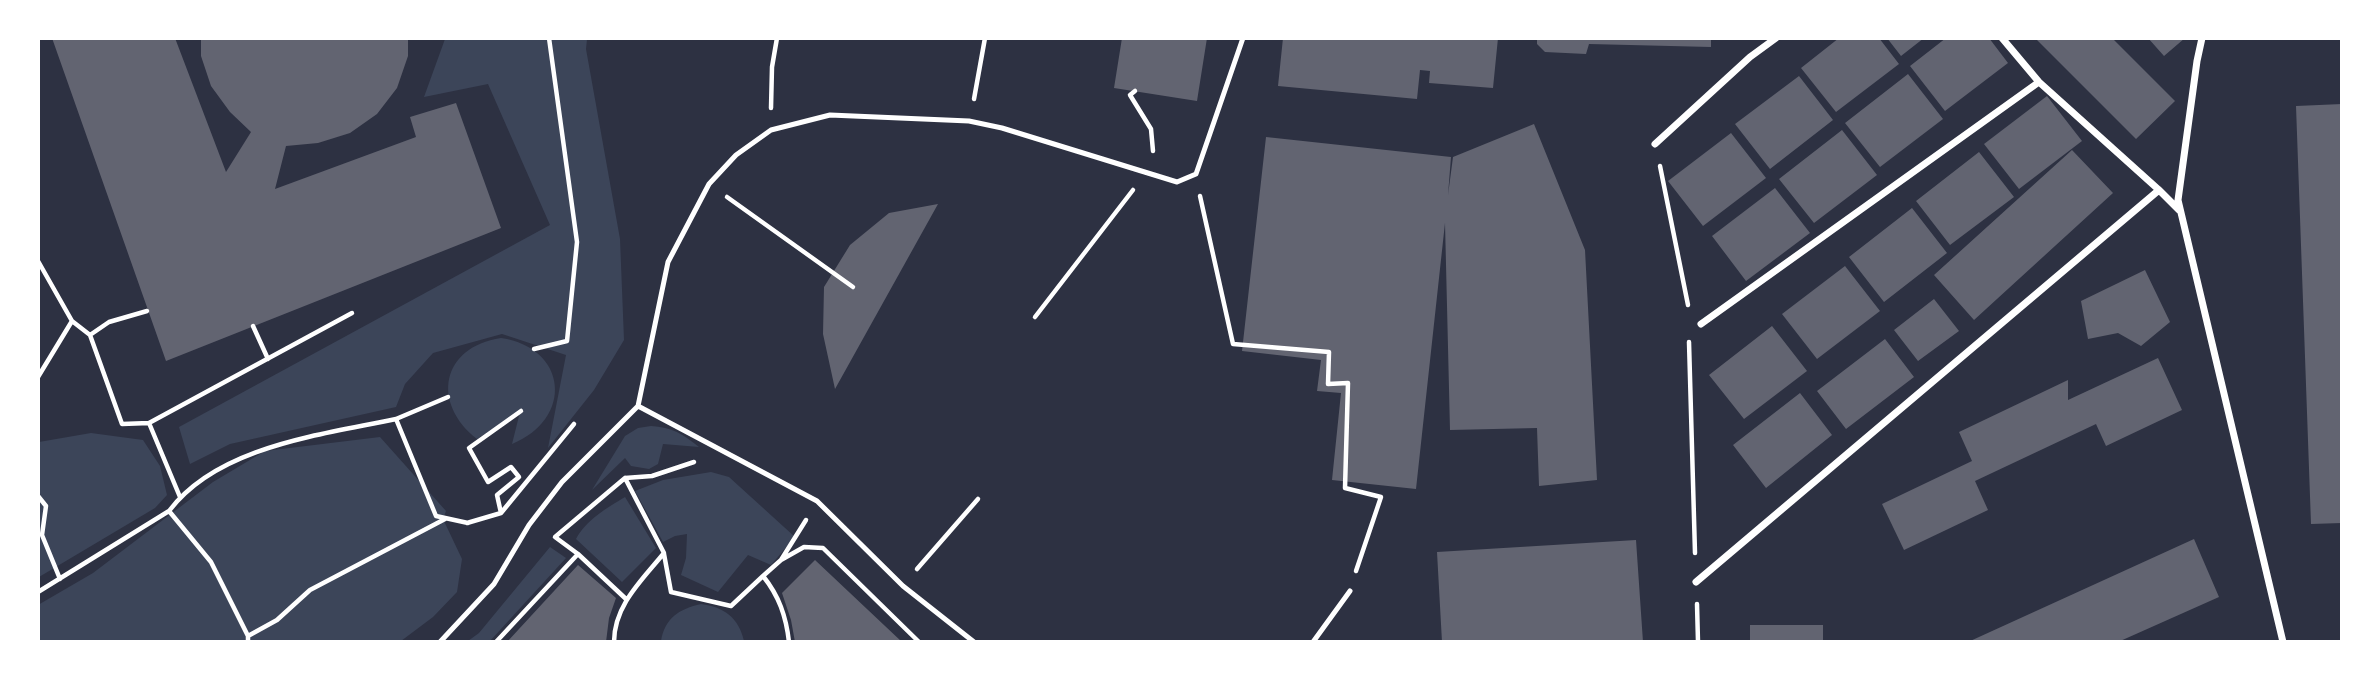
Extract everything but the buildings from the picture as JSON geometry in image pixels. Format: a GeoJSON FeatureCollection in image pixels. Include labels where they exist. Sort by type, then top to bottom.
{"type":"FeatureCollection","features":[{"type":"Feature","properties":{"kind":"street"},"geometry":{"type":"LineString","coordinates":[[1655,144],[1750,57],[1776,38]]}},
{"type":"Feature","properties":{"kind":"street"},"geometry":{"type":"LineString","coordinates":[[2002,38],[2039,82],[2180,211]]}},
{"type":"Feature","properties":{"kind":"street"},"geometry":{"type":"LineString","coordinates":[[2202,38],[2178,200],[2283,642]]}},
{"type":"Feature","properties":{"kind":"street"},"geometry":{"type":"LineString","coordinates":[[1701,324],[2039,82]]}},
{"type":"Feature","properties":{"kind":"street"},"geometry":{"type":"LineString","coordinates":[[1696,582],[2159,190]]}},
{"type":"Feature","properties":{"kind":"lane"},"geometry":{"type":"LineString","coordinates":[[440,642],[494,584],[529,525],[562,482],[638,406],[668,262],[709,184],[736,155],[771,130],[830,116],[970,121],[1002,128],[1177,182],[1196,174],[1243,38]]}},
{"type":"Feature","properties":{"kind":"lane"},"geometry":{"type":"LineString","coordinates":[[638,406],[817,501],[903,586],[974,642]]}},
{"type":"Feature","properties":{"kind":"lane"},"geometry":{"type":"LineString","coordinates":[[1313,642],[1350,591]]}},
{"type":"Feature","properties":{"kind":"path"},"geometry":{"type":"LineString","coordinates":[[534,349],[567,341],[577,243],[549,38]]}},
{"type":"Feature","properties":{"kind":"path"},"geometry":{"type":"LineString","coordinates":[[771,130],[772,67],[777,38]]}},
{"type":"Feature","properties":{"kind":"path"},"geometry":{"type":"LineString","coordinates":[[970,121],[985,38]]}},
{"type":"Feature","properties":{"kind":"path"},"geometry":{"type":"LineString","coordinates":[[1135,91],[1130,96],[1151,129]]}},
{"type":"Feature","properties":{"kind":"path"},"geometry":{"type":"LineString","coordinates":[[1655,144],[1688,306]]}},
{"type":"Feature","properties":{"kind":"path"},"geometry":{"type":"LineString","coordinates":[[1035,317],[1146,173]]}},
{"type":"Feature","properties":{"kind":"path"},"geometry":{"type":"LineString","coordinates":[[1196,174],[1233,344],[1329,352],[1328,384],[1348,383],[1345,488],[1381,497],[1350,591]]}},
{"type":"Feature","properties":{"kind":"path"},"geometry":{"type":"LineString","coordinates":[[709,184],[852,287]]}},
{"type":"Feature","properties":{"kind":"path"},"geometry":{"type":"LineString","coordinates":[[38,261],[72,321],[90,335],[122,424],[149,423],[352,313]]}},
{"type":"Feature","properties":{"kind":"path"},"geometry":{"type":"LineString","coordinates":[[90,335],[109,323],[147,311]]}},
{"type":"Feature","properties":{"kind":"path"},"geometry":{"type":"LineString","coordinates":[[38,377],[72,321]]}},
{"type":"Feature","properties":{"kind":"path"},"geometry":{"type":"LineString","coordinates":[[253,326],[268,359]]}},
{"type":"Feature","properties":{"kind":"path"},"geometry":{"type":"LineString","coordinates":[[1689,333],[1698,642]]}},
{"type":"Feature","properties":{"kind":"path"},"geometry":{"type":"LineString","coordinates":[[38,592],[169,511],[180,496],[234,460],[287,442],[396,419],[448,397]]}},
{"type":"Feature","properties":{"kind":"path"},"geometry":{"type":"LineString","coordinates":[[501,513],[497,495],[519,477],[511,467],[488,482],[469,447],[521,411]]}},
{"type":"Feature","properties":{"kind":"path"},"geometry":{"type":"LineString","coordinates":[[396,419],[436,516],[468,523]]}},
{"type":"Feature","properties":{"kind":"path"},"geometry":{"type":"LineString","coordinates":[[149,423],[180,496]]}},
{"type":"Feature","properties":{"kind":"path"},"geometry":{"type":"LineString","coordinates":[[169,511],[211,562],[248,639],[277,620],[310,590],[443,519],[468,523],[501,513],[575,424]]}},
{"type":"Feature","properties":{"kind":"path"},"geometry":{"type":"LineString","coordinates":[[626,599],[578,554],[555,537],[625,478],[652,476],[694,462]]}},
{"type":"Feature","properties":{"kind":"path"},"geometry":{"type":"LineString","coordinates":[[625,478],[664,553],[671,592],[731,606],[781,560],[804,547],[823,548],[919,642]]}},
{"type":"Feature","properties":{"kind":"path"},"geometry":{"type":"LineString","coordinates":[[38,496],[46,506],[40,535],[60,579]]}},
{"type":"Feature","properties":{"kind":"path"},"geometry":{"type":"LineString","coordinates":[[903,586],[978,499]]}},
{"type":"Feature","properties":{"kind":"path"},"geometry":{"type":"LineString","coordinates":[[781,560],[817,501]]}},
{"type":"Feature","properties":{"kind":"path"},"geometry":{"type":"LineString","coordinates":[[614,642],[614,629],[626,599],[664,553]]}},
{"type":"Feature","properties":{"kind":"path"},"geometry":{"type":"LineString","coordinates":[[496,642],[578,554]]}},
{"type":"Feature","properties":{"kind":"path"},"geometry":{"type":"LineString","coordinates":[[763,576],[777,594],[787,622],[789,642]]}},
{"type":"Feature","properties":{"kind":"shaded area"},"geometry":{"type":"Polygon","coordinates":[[[445,39],[587,39],[586,49],[620,239],[624,340],[594,390],[548,448],[566,355],[502,334],[433,353],[405,384],[396,407],[230,444],[190,464],[179,427],[550,225],[488,84],[424,97],[445,39]]]}},
{"type":"Feature","properties":{"kind":"shaded area"},"geometry":{"type":"Polygon","coordinates":[[[501,338],[523,344],[540,355],[550,369],[555,385],[553,402],[546,418],[532,433],[512,444],[520,412],[477,439],[462,425],[453,409],[449,394],[449,378],[455,364],[465,353],[481,343],[501,338]]]}},
{"type":"Feature","properties":{"kind":"shaded area"},"geometry":{"type":"Polygon","coordinates":[[[651,426],[677,432],[699,447],[663,444],[658,464],[649,469],[631,466],[625,458],[592,490],[625,436],[638,428],[651,426]]]}},
{"type":"Feature","properties":{"kind":"shaded area"},"geometry":{"type":"Polygon","coordinates":[[[91,433],[143,440],[160,466],[167,495],[155,508],[39,577],[39,442],[91,433]]]}},
{"type":"Feature","properties":{"kind":"shaded area"},"geometry":{"type":"Polygon","coordinates":[[[380,437],[446,511],[443,519],[462,559],[457,592],[433,617],[401,641],[39,641],[38,605],[93,573],[213,482],[265,451],[380,437]]]}},
{"type":"Feature","properties":{"kind":"shaded area"},"geometry":{"type":"Polygon","coordinates":[[[711,472],[729,477],[795,537],[771,565],[748,555],[718,592],[681,575],[686,558],[687,534],[663,542],[635,491],[663,480],[711,472]]]}},
{"type":"Feature","properties":{"kind":"shaded area"},"geometry":{"type":"Polygon","coordinates":[[[625,497],[656,548],[622,582],[576,539],[591,520],[625,497]]]}},
{"type":"Feature","properties":{"kind":"shaded area"},"geometry":{"type":"Polygon","coordinates":[[[550,547],[566,558],[490,641],[468,641],[479,633],[550,547]]]}},
{"type":"Feature","properties":{"kind":"shaded area"},"geometry":{"type":"Polygon","coordinates":[[[701,604],[717,608],[729,615],[738,626],[744,641],[661,641],[666,626],[674,616],[701,604]]]}}]}
